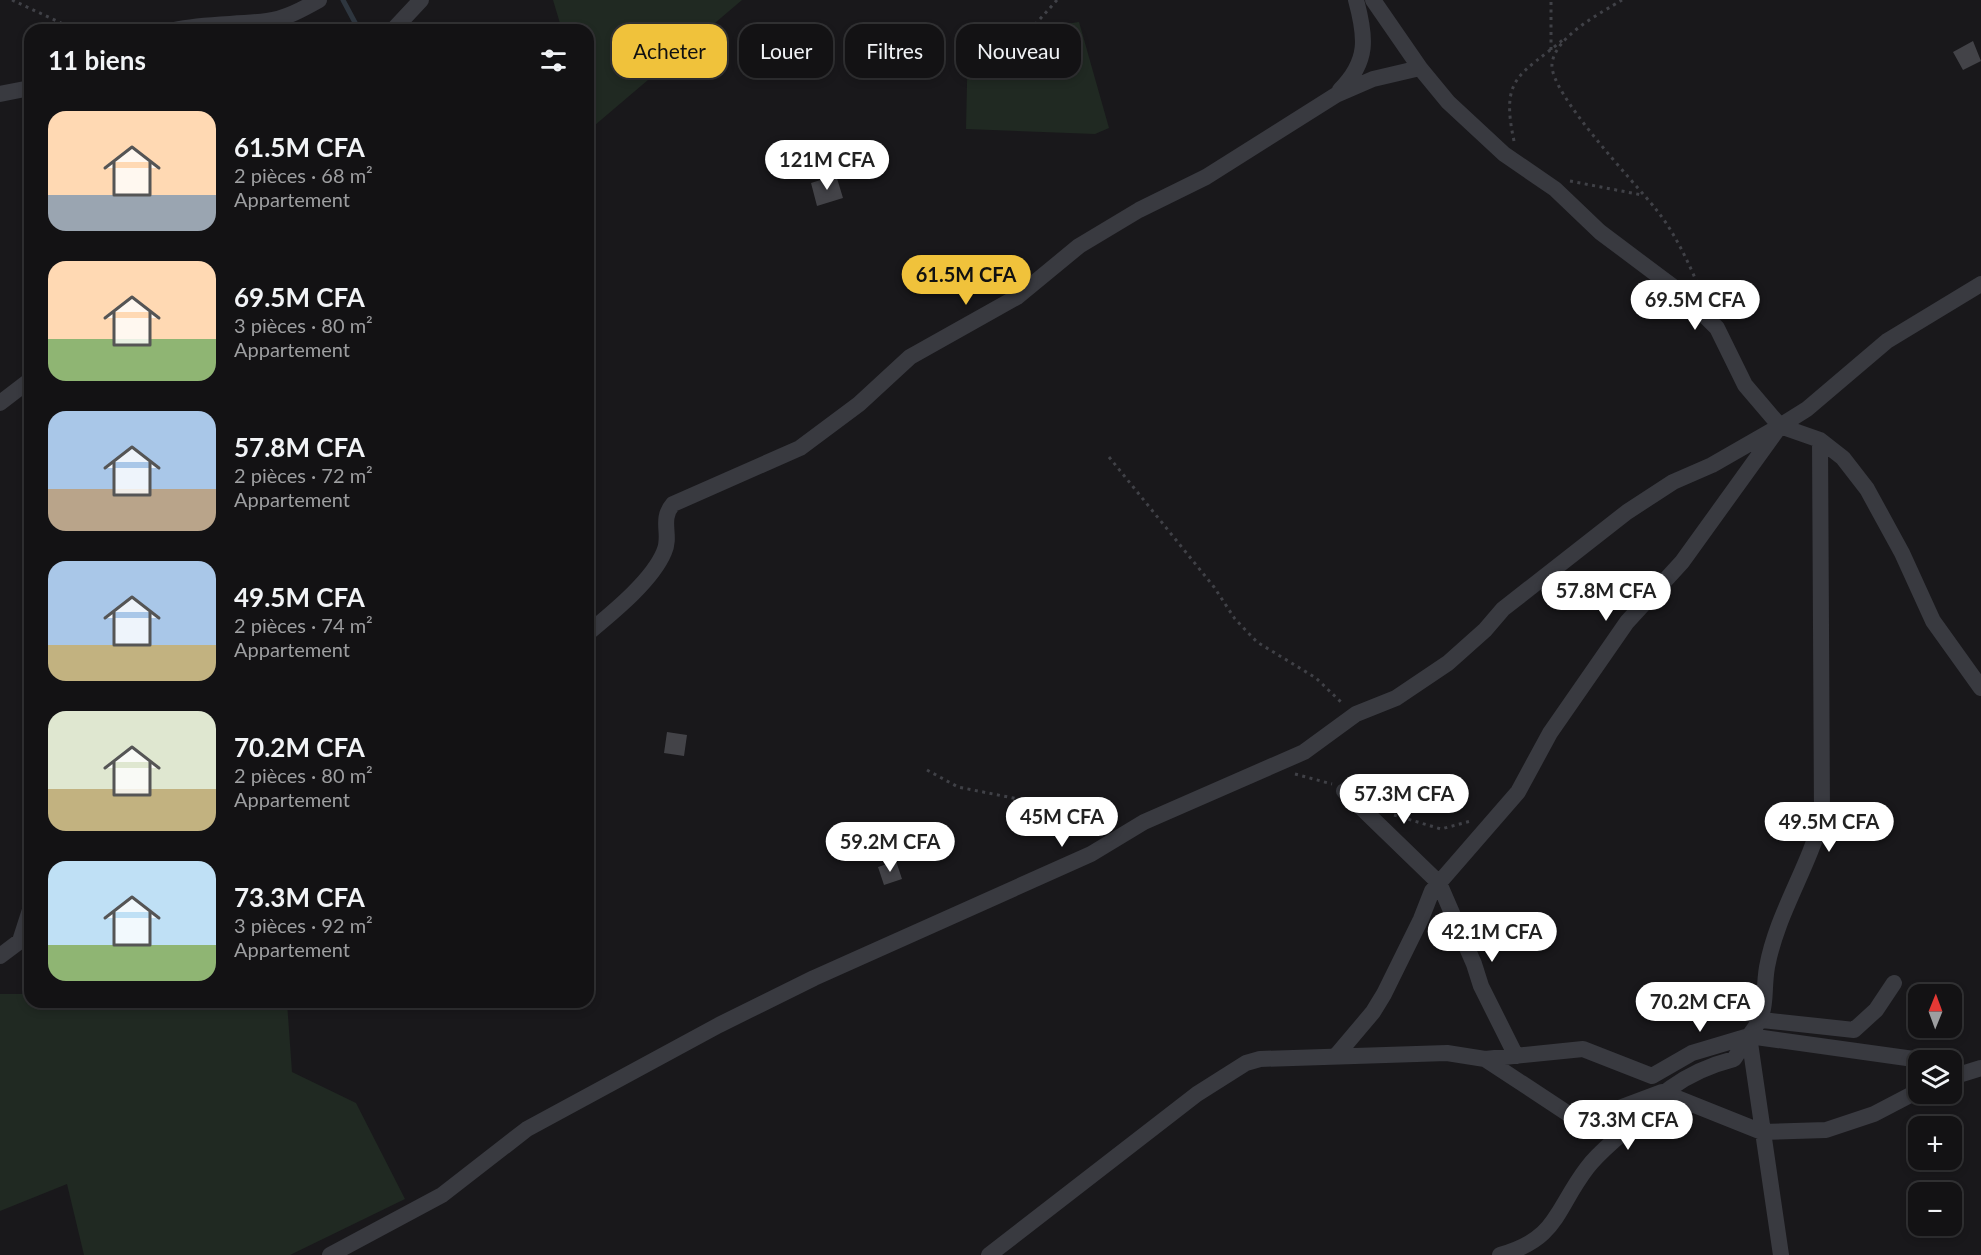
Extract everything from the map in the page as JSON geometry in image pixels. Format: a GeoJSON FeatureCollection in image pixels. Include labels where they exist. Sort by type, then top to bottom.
{"type":"FeatureCollection","features":[{"type":"Feature","properties":{"kind":"street"},"geometry":{"type":"LineString","coordinates":[[213,24],[268,21],[300,11],[319,0]]}},
{"type":"Feature","properties":{"kind":"street"},"geometry":{"type":"LineString","coordinates":[[399,24],[421,0]]}},
{"type":"Feature","properties":{"kind":"street"},"geometry":{"type":"LineString","coordinates":[[1336,95],[1353,77],[1362,57],[1364,30],[1356,0]]}},
{"type":"Feature","properties":{"kind":"street"},"geometry":{"type":"LineString","coordinates":[[1373,0],[1420,68],[1448,102],[1504,154],[1555,189],[1600,232],[1684,295],[1717,328],[1745,385],[1780,426],[1820,440],[1843,458],[1867,489],[1902,553],[1933,621],[1981,688]]}},
{"type":"Feature","properties":{"kind":"street"},"geometry":{"type":"LineString","coordinates":[[594,628],[613,613],[651,573],[664,553],[667,545],[665,520],[667,512],[674,504],[800,448],[859,404],[910,357],[1017,297],[1078,246],[1139,210],[1206,177],[1336,95],[1373,80],[1420,68]]}},
{"type":"Feature","properties":{"kind":"street"},"geometry":{"type":"LineString","coordinates":[[0,94],[24,89]]}},
{"type":"Feature","properties":{"kind":"street"},"geometry":{"type":"LineString","coordinates":[[330,1255],[442,1195],[527,1129],[719,1025],[814,978],[1091,854],[1144,822],[1304,752],[1356,714],[1396,698],[1448,663],[1485,630],[1503,609],[1627,512],[1673,482],[1712,465],[1807,409],[1887,341],[1981,284]]}},
{"type":"Feature","properties":{"kind":"street"},"geometry":{"type":"LineString","coordinates":[[0,403],[24,385]]}},
{"type":"Feature","properties":{"kind":"street"},"geometry":{"type":"LineString","coordinates":[[1335,1057],[1373,1012],[1421,919],[1432,891],[1518,792],[1550,733],[1627,622],[1682,562],[1780,426]]}},
{"type":"Feature","properties":{"kind":"street"},"geometry":{"type":"LineString","coordinates":[[1485,1059],[1570,1115],[1598,1116],[1662,1092],[1705,1067],[1734,1059],[1762,1020],[1767,967],[1783,911],[1817,838],[1822,816],[1824,749],[1820,440]]}},
{"type":"Feature","properties":{"kind":"street"},"geometry":{"type":"LineString","coordinates":[[1344,791],[1439,883],[1474,964],[1481,986],[1516,1056]]}},
{"type":"Feature","properties":{"kind":"street"},"geometry":{"type":"LineString","coordinates":[[0,956],[20,940],[24,928]]}},
{"type":"Feature","properties":{"kind":"street"},"geometry":{"type":"LineString","coordinates":[[1762,1020],[1854,1030],[1876,1010],[1894,983]]}},
{"type":"Feature","properties":{"kind":"street"},"geometry":{"type":"LineString","coordinates":[[1749,1036],[1781,1255]]}},
{"type":"Feature","properties":{"kind":"street"},"geometry":{"type":"LineString","coordinates":[[989,1255],[1197,1094],[1246,1063],[1287,1056],[1335,1057],[1447,1053],[1485,1059],[1583,1049],[1652,1076],[1692,1053],[1749,1036],[1908,1058]]}},
{"type":"Feature","properties":{"kind":"street"},"geometry":{"type":"LineString","coordinates":[[1962,1065],[1981,1068]]}},
{"type":"Feature","properties":{"kind":"street"},"geometry":{"type":"LineString","coordinates":[[1962,1074],[1981,1068]]}},
{"type":"Feature","properties":{"kind":"street"},"geometry":{"type":"LineString","coordinates":[[1662,1092],[1762,1132],[1826,1130],[1874,1114],[1908,1097]]}},
{"type":"Feature","properties":{"kind":"street"},"geometry":{"type":"LineString","coordinates":[[1500,1255],[1525,1248],[1555,1221],[1587,1168],[1662,1092]]}},
{"type":"Feature","properties":{"kind":"path"},"geometry":{"type":"LineString","coordinates":[[12,0],[63,24]]}},
{"type":"Feature","properties":{"kind":"path"},"geometry":{"type":"LineString","coordinates":[[1036,24],[1057,0]]}},
{"type":"Feature","properties":{"kind":"path"},"geometry":{"type":"LineString","coordinates":[[1551,0],[1551,50]]}},
{"type":"Feature","properties":{"kind":"path"},"geometry":{"type":"LineString","coordinates":[[1514,142],[1509,109],[1513,82],[1574,31],[1622,0]]}},
{"type":"Feature","properties":{"kind":"path"},"geometry":{"type":"LineString","coordinates":[[1574,31],[1560,46],[1552,63],[1555,79],[1597,142],[1662,219],[1698,285]]}},
{"type":"Feature","properties":{"kind":"path"},"geometry":{"type":"LineString","coordinates":[[1568,181],[1644,196]]}},
{"type":"Feature","properties":{"kind":"path"},"geometry":{"type":"LineString","coordinates":[[1109,457],[1214,587],[1235,619],[1257,642],[1316,678],[1356,714]]}},
{"type":"Feature","properties":{"kind":"path"},"geometry":{"type":"LineString","coordinates":[[1268,767],[1328,782],[1344,791]]}},
{"type":"Feature","properties":{"kind":"path"},"geometry":{"type":"LineString","coordinates":[[927,770],[958,787],[1018,799],[1091,819],[1144,822]]}},
{"type":"Feature","properties":{"kind":"path"},"geometry":{"type":"LineString","coordinates":[[1393,814],[1441,829],[1501,811]]}},
{"type":"Feature","properties":{"kind":"shaded area"},"geometry":{"type":"Polygon","coordinates":[[[553,0],[742,0],[714,24],[612,24],[612,78],[650,78],[594,126],[594,24],[560,24],[553,0]]]}},
{"type":"Feature","properties":{"kind":"shaded area"},"geometry":{"type":"Polygon","coordinates":[[[1081,29],[1109,128],[1095,134],[966,129],[967,78],[1081,78],[1081,29]]]}},
{"type":"Feature","properties":{"kind":"shaded area"},"geometry":{"type":"Polygon","coordinates":[[[0,994],[24,994],[24,1008],[287,1008],[292,1072],[356,1103],[405,1199],[290,1255],[84,1255],[67,1184],[0,1211],[0,994]]]}},
{"type":"Feature","properties":{"kind":"building"},"geometry":{"type":"Polygon","coordinates":[[[1973,41],[1981,61],[1963,70],[1953,52],[1973,41]]]}},
{"type":"Feature","properties":{"kind":"building"},"geometry":{"type":"Polygon","coordinates":[[[836,175],[843,198],[817,206],[811,183],[836,175]]]}},
{"type":"Feature","properties":{"kind":"building"},"geometry":{"type":"Polygon","coordinates":[[[667,732],[687,735],[684,756],[664,753],[667,732]]]}},
{"type":"Feature","properties":{"kind":"building"},"geometry":{"type":"Polygon","coordinates":[[[896,861],[902,879],[884,885],[878,867],[896,861]]]}},
{"type":"Feature","properties":{"kind":"waterway"},"geometry":{"type":"LineString","coordinates":[[343,0],[356,24]]}}]}
